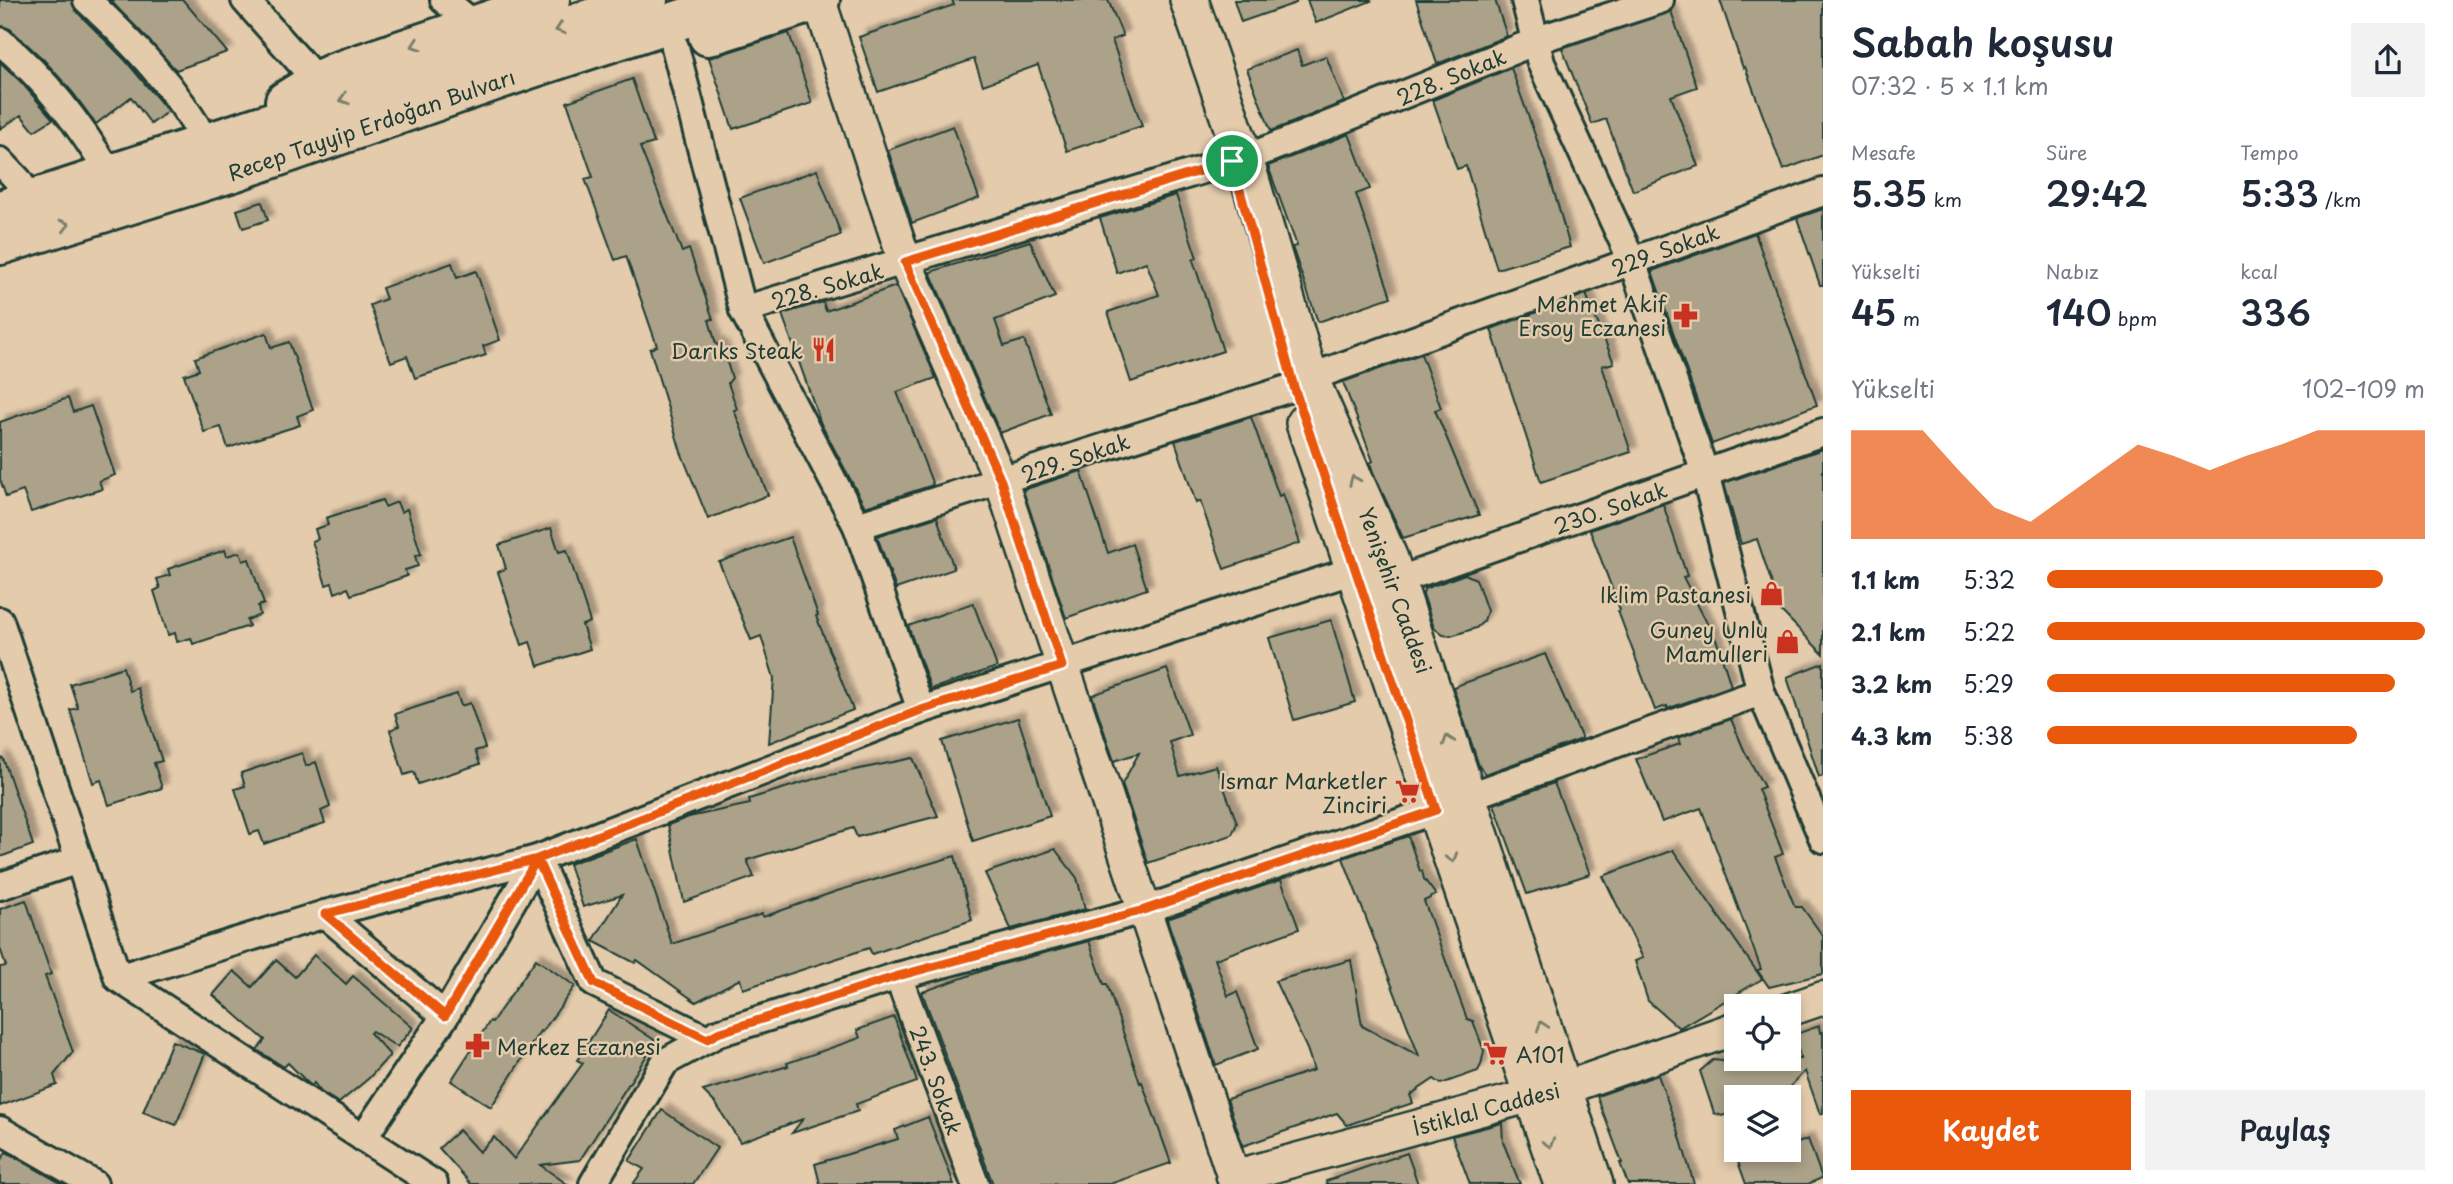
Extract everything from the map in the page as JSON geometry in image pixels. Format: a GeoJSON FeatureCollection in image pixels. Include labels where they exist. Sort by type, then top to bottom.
{"type":"FeatureCollection","features":[{"type":"Feature","properties":{"kind":"highway","name":"Recep Tayyip Erdoğan Bulvarı"},"geometry":{"type":"LineString","coordinates":[[15,205],[648,0]]}},
{"type":"Feature","properties":{"kind":"highway","name":"Recep Tayyip Erdoğan Bulvarı"},"geometry":{"type":"LineString","coordinates":[[0,245],[236,172],[529,69],[741,0]]}},
{"type":"Feature","properties":{"kind":"highway"},"geometry":{"type":"LineString","coordinates":[[236,172],[534,92],[819,0]]}},
{"type":"Feature","properties":{"kind":"highway"},"geometry":{"type":"LineString","coordinates":[[220,139],[336,72],[543,1]]}},
{"type":"Feature","properties":{"kind":"main road","name":"Yenişehir Caddesi"},"geometry":{"type":"LineString","coordinates":[[1177,0],[1238,160]]}},
{"type":"Feature","properties":{"kind":"main road","name":"Yenişehir Caddesi"},"geometry":{"type":"LineString","coordinates":[[1189,0],[1238,160],[1355,570],[1451,803],[1548,1092],[1594,1184]]}},
{"type":"Feature","properties":{"kind":"main road","name":"Yenişehir Caddesi"},"geometry":{"type":"LineString","coordinates":[[1301,383],[1390,559],[1451,803]]}},
{"type":"Feature","properties":{"kind":"main road","name":"Yenişehir Caddesi"},"geometry":{"type":"LineString","coordinates":[[1548,1092],[1563,1184]]}},
{"type":"Feature","properties":{"kind":"street"},"geometry":{"type":"LineString","coordinates":[[86,0],[120,32],[167,85],[197,126],[220,139]]}},
{"type":"Feature","properties":{"kind":"street"},"geometry":{"type":"LineString","coordinates":[[245,0],[317,81]]}},
{"type":"Feature","properties":{"kind":"street"},"geometry":{"type":"LineString","coordinates":[[444,0],[475,25]]}},
{"type":"Feature","properties":{"kind":"street"},"geometry":{"type":"LineString","coordinates":[[819,0],[905,262],[1001,481],[1144,910],[1228,1182]]}},
{"type":"Feature","properties":{"kind":"street"},"geometry":{"type":"LineString","coordinates":[[1525,0],[1541,64],[1632,261],[1705,473],[1760,692],[1823,839]]}},
{"type":"Feature","properties":{"kind":"street","name":"228. Sokak"},"geometry":{"type":"LineString","coordinates":[[743,310],[1238,160],[1536,42],[1660,0]]}},
{"type":"Feature","properties":{"kind":"street"},"geometry":{"type":"LineString","coordinates":[[0,41],[53,91],[88,138],[110,175]]}},
{"type":"Feature","properties":{"kind":"street"},"geometry":{"type":"LineString","coordinates":[[675,47],[743,310],[857,526],[921,710]]}},
{"type":"Feature","properties":{"kind":"street"},"geometry":{"type":"LineString","coordinates":[[0,161],[18,180],[15,205]]}},
{"type":"Feature","properties":{"kind":"street","name":"229. Sokak"},"geometry":{"type":"LineString","coordinates":[[857,526],[1301,383],[1823,192]]}},
{"type":"Feature","properties":{"kind":"street","name":"230. Sokak"},"geometry":{"type":"LineString","coordinates":[[1396,581],[1823,432]]}},
{"type":"Feature","properties":{"kind":"street"},"geometry":{"type":"LineString","coordinates":[[118,978],[325,914],[537,859],[921,710],[1355,570]]}},
{"type":"Feature","properties":{"kind":"street"},"geometry":{"type":"LineString","coordinates":[[0,621],[118,978],[434,1184]]}},
{"type":"Feature","properties":{"kind":"street"},"geometry":{"type":"LineString","coordinates":[[593,1184],[665,1062],[718,1033],[898,976],[1144,910],[1760,692]]}},
{"type":"Feature","properties":{"kind":"street"},"geometry":{"type":"LineString","coordinates":[[0,886],[79,859]]}},
{"type":"Feature","properties":{"kind":"street"},"geometry":{"type":"LineString","coordinates":[[363,1138],[445,1016],[537,859]]}},
{"type":"Feature","properties":{"kind":"street"},"geometry":{"type":"LineString","coordinates":[[537,859],[594,983],[707,1039]]}},
{"type":"Feature","properties":{"kind":"street"},"geometry":{"type":"LineString","coordinates":[[325,914],[445,1016]]}},
{"type":"Feature","properties":{"kind":"street","name":"243. Sokak"},"geometry":{"type":"LineString","coordinates":[[898,976],[975,1184]]}},
{"type":"Feature","properties":{"kind":"street"},"geometry":{"type":"LineString","coordinates":[[1801,1006],[1823,998]]}},
{"type":"Feature","properties":{"kind":"street","name":"İstiklal Caddesi"},"geometry":{"type":"LineString","coordinates":[[1228,1182],[1548,1092],[1724,1032]]}},
{"type":"Feature","properties":{"kind":"street"},"geometry":{"type":"LineString","coordinates":[[0,1130],[94,1184]]}},
{"type":"Feature","properties":{"kind":"building"},"geometry":{"type":"Polygon","coordinates":[[[0,0],[72,0],[76,11],[125,60],[168,111],[151,124],[131,97],[96,124],[44,60],[10,29],[0,26],[0,0]]]}},
{"type":"Feature","properties":{"kind":"building"},"geometry":{"type":"Polygon","coordinates":[[[110,0],[183,0],[227,52],[176,70],[110,0]]]}},
{"type":"Feature","properties":{"kind":"building"},"geometry":{"type":"Polygon","coordinates":[[[952,0],[1108,0],[1123,36],[1112,40],[1142,126],[1067,151],[1038,65],[983,85],[974,59],[878,92],[859,37],[954,5],[952,0]]]}},
{"type":"Feature","properties":{"kind":"building"},"geometry":{"type":"Polygon","coordinates":[[[1234,0],[1296,0],[1296,3],[1241,22],[1234,0]]]}},
{"type":"Feature","properties":{"kind":"building"},"geometry":{"type":"Polygon","coordinates":[[[1307,0],[1370,0],[1371,1],[1316,23],[1307,0]]]}},
{"type":"Feature","properties":{"kind":"building"},"geometry":{"type":"Polygon","coordinates":[[[1416,0],[1495,0],[1507,36],[1437,64],[1416,0]]]}},
{"type":"Feature","properties":{"kind":"building"},"geometry":{"type":"Polygon","coordinates":[[[1720,0],[1823,0],[1823,155],[1783,170],[1720,0]]]}},
{"type":"Feature","properties":{"kind":"building"},"geometry":{"type":"Polygon","coordinates":[[[1671,11],[1697,87],[1671,96],[1698,166],[1633,191],[1606,119],[1592,124],[1562,48],[1671,11]]]}},
{"type":"Feature","properties":{"kind":"building"},"geometry":{"type":"Polygon","coordinates":[[[789,33],[812,103],[733,129],[709,58],[789,33]]]}},
{"type":"Feature","properties":{"kind":"building"},"geometry":{"type":"Polygon","coordinates":[[[1297,50],[1302,65],[1326,56],[1344,102],[1271,131],[1247,69],[1297,50]]]}},
{"type":"Feature","properties":{"kind":"building"},"geometry":{"type":"Polygon","coordinates":[[[0,62],[53,119],[34,131],[21,115],[0,129],[0,62]]]}},
{"type":"Feature","properties":{"kind":"building"},"geometry":{"type":"Polygon","coordinates":[[[1511,68],[1548,171],[1570,247],[1497,269],[1466,166],[1457,169],[1433,100],[1511,68]]]}},
{"type":"Feature","properties":{"kind":"building"},"geometry":{"type":"Polygon","coordinates":[[[632,79],[654,143],[640,147],[682,252],[689,249],[713,319],[709,320],[716,344],[722,347],[732,378],[728,383],[737,409],[734,410],[768,495],[708,519],[681,452],[650,349],[657,346],[626,256],[615,260],[585,179],[593,177],[567,102],[632,79]]]}},
{"type":"Feature","properties":{"kind":"building"},"geometry":{"type":"Polygon","coordinates":[[[953,126],[979,198],[912,223],[888,150],[953,126]]]}},
{"type":"Feature","properties":{"kind":"building"},"geometry":{"type":"Polygon","coordinates":[[[1349,134],[1370,189],[1356,194],[1391,297],[1318,322],[1292,247],[1297,246],[1268,166],[1349,134]]]}},
{"type":"Feature","properties":{"kind":"building"},"geometry":{"type":"Polygon","coordinates":[[[817,170],[841,235],[764,263],[740,198],[817,170]]]}},
{"type":"Feature","properties":{"kind":"building"},"geometry":{"type":"Polygon","coordinates":[[[1176,195],[1197,258],[1193,260],[1223,351],[1131,382],[1108,312],[1159,295],[1146,262],[1117,273],[1100,218],[1176,195]]]}},
{"type":"Feature","properties":{"kind":"building"},"geometry":{"type":"Polygon","coordinates":[[[262,202],[268,220],[243,228],[237,210],[262,202]]]}},
{"type":"Feature","properties":{"kind":"building"},"geometry":{"type":"Polygon","coordinates":[[[1823,209],[1823,285],[1820,285],[1797,218],[1823,209]]]}},
{"type":"Feature","properties":{"kind":"building"},"geometry":{"type":"Polygon","coordinates":[[[1755,233],[1817,405],[1712,444],[1652,271],[1755,233]]]}},
{"type":"Feature","properties":{"kind":"building"},"geometry":{"type":"Polygon","coordinates":[[[1030,241],[1055,297],[995,320],[1004,346],[1024,340],[1051,414],[1000,433],[930,272],[1030,241]]]}},
{"type":"Feature","properties":{"kind":"building"},"geometry":{"type":"Polygon","coordinates":[[[452,263],[457,278],[476,271],[500,340],[483,346],[486,355],[415,378],[407,356],[391,362],[370,305],[386,299],[382,288],[452,263]]]}},
{"type":"Feature","properties":{"kind":"building"},"geometry":{"type":"Polygon","coordinates":[[[896,286],[936,378],[897,392],[933,485],[865,507],[821,424],[782,314],[823,302],[826,311],[896,286]]]}},
{"type":"Feature","properties":{"kind":"building"},"geometry":{"type":"Polygon","coordinates":[[[1586,294],[1614,363],[1602,366],[1631,452],[1541,482],[1491,329],[1586,294]]]}},
{"type":"Feature","properties":{"kind":"building"},"geometry":{"type":"Polygon","coordinates":[[[266,333],[271,348],[289,342],[313,410],[297,416],[300,425],[228,448],[221,427],[204,432],[184,375],[199,370],[195,358],[266,333]]]}},
{"type":"Feature","properties":{"kind":"building"},"geometry":{"type":"Polygon","coordinates":[[[1421,354],[1441,408],[1435,410],[1479,515],[1403,538],[1373,472],[1370,463],[1373,461],[1343,382],[1421,354]]]}},
{"type":"Feature","properties":{"kind":"building"},"geometry":{"type":"Polygon","coordinates":[[[68,398],[73,412],[91,406],[115,475],[99,481],[102,489],[31,512],[23,491],[6,497],[0,479],[0,422],[68,398]]]}},
{"type":"Feature","properties":{"kind":"building"},"geometry":{"type":"Polygon","coordinates":[[[1251,417],[1279,496],[1283,494],[1300,543],[1224,569],[1200,501],[1196,503],[1175,441],[1251,417]]]}},
{"type":"Feature","properties":{"kind":"building"},"geometry":{"type":"Polygon","coordinates":[[[1823,449],[1823,654],[1781,611],[1757,539],[1741,544],[1724,483],[1823,449]]]}},
{"type":"Feature","properties":{"kind":"building"},"geometry":{"type":"Polygon","coordinates":[[[1081,471],[1108,553],[1132,544],[1147,589],[1066,618],[1023,490],[1081,471]]]}},
{"type":"Feature","properties":{"kind":"building"},"geometry":{"type":"Polygon","coordinates":[[[382,500],[385,507],[397,502],[401,512],[407,509],[421,554],[415,556],[418,566],[405,570],[407,576],[351,595],[348,588],[335,593],[332,583],[326,585],[312,541],[318,539],[315,529],[328,525],[326,518],[382,500]]]}},
{"type":"Feature","properties":{"kind":"building"},"geometry":{"type":"Polygon","coordinates":[[[1663,504],[1687,576],[1683,577],[1717,642],[1731,686],[1667,709],[1667,706],[1655,710],[1590,530],[1663,504]]]}},
{"type":"Feature","properties":{"kind":"building"},"geometry":{"type":"Polygon","coordinates":[[[937,517],[954,569],[896,589],[877,536],[937,517]]]}},
{"type":"Feature","properties":{"kind":"building"},"geometry":{"type":"Polygon","coordinates":[[[551,528],[559,552],[567,550],[590,622],[582,625],[590,649],[538,666],[530,642],[522,645],[498,572],[506,569],[499,545],[551,528]]]}},
{"type":"Feature","properties":{"kind":"building"},"geometry":{"type":"Polygon","coordinates":[[[790,537],[818,615],[816,616],[853,710],[769,743],[774,678],[761,636],[751,640],[719,562],[790,537]]]}},
{"type":"Feature","properties":{"kind":"building"},"geometry":{"type":"Polygon","coordinates":[[[225,550],[227,556],[240,552],[243,561],[249,559],[264,604],[258,606],[260,615],[247,620],[249,626],[193,644],[191,638],[177,642],[175,633],[168,635],[154,591],[160,588],[157,579],[170,575],[168,569],[225,550]]]}},
{"type":"Feature","properties":{"kind":"building"},"geometry":{"type":"Polygon","coordinates":[[[1465,574],[1476,579],[1487,611],[1484,621],[1476,628],[1451,636],[1443,635],[1434,628],[1423,594],[1424,589],[1465,574]]]}},
{"type":"Feature","properties":{"kind":"building"},"geometry":{"type":"Polygon","coordinates":[[[973,603],[997,667],[931,689],[908,626],[973,603]]]}},
{"type":"Feature","properties":{"kind":"building"},"geometry":{"type":"Polygon","coordinates":[[[1331,620],[1355,702],[1294,720],[1269,638],[1331,620]]]}},
{"type":"Feature","properties":{"kind":"building"},"geometry":{"type":"Polygon","coordinates":[[[1545,654],[1582,739],[1485,774],[1479,766],[1453,687],[1545,654]]]}},
{"type":"Feature","properties":{"kind":"building"},"geometry":{"type":"Polygon","coordinates":[[[1823,663],[1823,776],[1819,777],[1787,677],[1823,663]]]}},
{"type":"Feature","properties":{"kind":"building"},"geometry":{"type":"Polygon","coordinates":[[[123,667],[130,691],[138,688],[162,761],[154,763],[162,788],[109,805],[101,780],[93,783],[70,710],[78,708],[70,684],[123,667]]]}},
{"type":"Feature","properties":{"kind":"building"},"geometry":{"type":"Polygon","coordinates":[[[1167,669],[1190,735],[1170,742],[1180,776],[1216,766],[1237,823],[1232,835],[1148,863],[1122,784],[1139,753],[1114,761],[1092,695],[1167,669]]]}},
{"type":"Feature","properties":{"kind":"building"},"geometry":{"type":"Polygon","coordinates":[[[457,694],[461,706],[470,703],[485,748],[475,751],[480,764],[418,784],[414,772],[404,775],[390,730],[399,726],[395,714],[457,694]]]}},
{"type":"Feature","properties":{"kind":"building"},"geometry":{"type":"Polygon","coordinates":[[[1018,718],[1050,816],[973,841],[942,741],[1018,718]]]}},
{"type":"Feature","properties":{"kind":"building"},"geometry":{"type":"Polygon","coordinates":[[[1731,719],[1764,787],[1758,789],[1783,854],[1775,857],[1795,907],[1802,907],[1823,936],[1823,974],[1769,987],[1757,970],[1761,969],[1701,808],[1662,822],[1636,759],[1680,744],[1678,738],[1731,719]]]}},
{"type":"Feature","properties":{"kind":"building"},"geometry":{"type":"Polygon","coordinates":[[[302,753],[306,766],[316,762],[330,807],[321,811],[325,823],[264,844],[259,831],[250,834],[235,789],[245,786],[241,773],[302,753]]]}},
{"type":"Feature","properties":{"kind":"building"},"geometry":{"type":"Polygon","coordinates":[[[3,758],[33,845],[0,857],[0,759],[3,758]]]}},
{"type":"Feature","properties":{"kind":"building"},"geometry":{"type":"Polygon","coordinates":[[[913,758],[938,816],[857,837],[853,828],[747,860],[754,877],[684,902],[668,825],[689,817],[750,804],[749,799],[821,777],[913,758]]]}},
{"type":"Feature","properties":{"kind":"building"},"geometry":{"type":"Polygon","coordinates":[[[1554,783],[1590,874],[1527,894],[1494,804],[1554,783]]]}},
{"type":"Feature","properties":{"kind":"building"},"geometry":{"type":"Polygon","coordinates":[[[1408,836],[1420,871],[1436,895],[1424,901],[1467,1019],[1473,1021],[1484,1051],[1478,1071],[1441,1084],[1434,1079],[1410,1095],[1413,1103],[1347,1125],[1337,1113],[1243,1146],[1227,1099],[1314,1070],[1275,981],[1351,960],[1362,1026],[1419,1056],[1343,858],[1408,836]]]}},
{"type":"Feature","properties":{"kind":"building"},"geometry":{"type":"Polygon","coordinates":[[[637,839],[672,944],[955,856],[972,920],[872,954],[869,948],[743,989],[740,979],[696,1002],[637,960],[635,963],[593,941],[622,895],[583,907],[569,864],[637,839]]]}},
{"type":"Feature","properties":{"kind":"building"},"geometry":{"type":"Polygon","coordinates":[[[1055,849],[1077,878],[1085,909],[1011,929],[985,873],[1055,849]]]}},
{"type":"Feature","properties":{"kind":"building"},"geometry":{"type":"Polygon","coordinates":[[[1673,850],[1762,979],[1737,994],[1724,994],[1724,1001],[1679,1028],[1648,1001],[1635,961],[1643,958],[1603,876],[1673,850]]]}},
{"type":"Feature","properties":{"kind":"building"},"geometry":{"type":"Polygon","coordinates":[[[1281,880],[1299,929],[1215,959],[1228,996],[1237,992],[1258,1049],[1216,1065],[1167,919],[1281,880]]]}},
{"type":"Feature","properties":{"kind":"building"},"geometry":{"type":"Polygon","coordinates":[[[26,900],[51,974],[45,976],[73,1052],[54,1075],[57,1085],[0,1106],[0,967],[6,966],[0,948],[0,909],[26,900]]]}},
{"type":"Feature","properties":{"kind":"building"},"geometry":{"type":"Polygon","coordinates":[[[1089,941],[1171,1163],[1110,1184],[993,1184],[922,992],[999,965],[1089,941]]]}},
{"type":"Feature","properties":{"kind":"building"},"geometry":{"type":"Polygon","coordinates":[[[314,955],[346,984],[353,976],[413,1028],[397,1047],[372,1031],[370,1033],[390,1055],[369,1078],[339,1103],[321,1092],[314,1083],[312,1086],[308,1083],[288,1063],[284,1067],[257,1050],[265,1040],[213,995],[234,971],[252,987],[276,960],[295,977],[314,955]]]}},
{"type":"Feature","properties":{"kind":"building"},"geometry":{"type":"Polygon","coordinates":[[[536,959],[575,986],[542,1032],[540,1031],[491,1107],[451,1081],[490,1021],[492,1022],[536,959]]]}},
{"type":"Feature","properties":{"kind":"building"},"geometry":{"type":"Polygon","coordinates":[[[609,1010],[656,1041],[580,1160],[540,1165],[567,1184],[471,1184],[439,1148],[459,1130],[479,1152],[494,1137],[514,1159],[583,1063],[577,1060],[609,1010]]]}},
{"type":"Feature","properties":{"kind":"building"},"geometry":{"type":"Polygon","coordinates":[[[894,1017],[917,1082],[856,1104],[858,1111],[792,1133],[803,1119],[740,1142],[716,1104],[703,1091],[788,1066],[787,1063],[860,1038],[857,1030],[894,1017]]]}},
{"type":"Feature","properties":{"kind":"building"},"geometry":{"type":"Polygon","coordinates":[[[1819,1026],[1820,1033],[1823,1032],[1823,1113],[1820,1114],[1805,1071],[1792,1085],[1724,1085],[1724,1115],[1714,1113],[1700,1071],[1713,1060],[1723,1061],[1724,1071],[1801,1071],[1801,1032],[1819,1026]]]}},
{"type":"Feature","properties":{"kind":"building"},"geometry":{"type":"Polygon","coordinates":[[[172,1041],[205,1054],[176,1125],[143,1112],[172,1041]]]}},
{"type":"Feature","properties":{"kind":"building"},"geometry":{"type":"Polygon","coordinates":[[[1658,1075],[1694,1184],[1628,1184],[1597,1096],[1658,1075]]]}},
{"type":"Feature","properties":{"kind":"building"},"geometry":{"type":"Polygon","coordinates":[[[662,1110],[717,1148],[693,1184],[633,1184],[644,1169],[629,1161],[662,1110]]]}},
{"type":"Feature","properties":{"kind":"building"},"geometry":{"type":"Polygon","coordinates":[[[928,1117],[954,1184],[820,1184],[815,1164],[898,1139],[895,1130],[928,1117]]]}},
{"type":"Feature","properties":{"kind":"building"},"geometry":{"type":"Polygon","coordinates":[[[1502,1123],[1503,1142],[1520,1184],[1470,1184],[1452,1136],[1502,1123]]]}},
{"type":"Feature","properties":{"kind":"building"},"geometry":{"type":"Polygon","coordinates":[[[1808,1139],[1822,1178],[1808,1184],[1746,1184],[1738,1162],[1801,1162],[1801,1142],[1808,1139]]]}},
{"type":"Feature","properties":{"kind":"building"},"geometry":{"type":"Polygon","coordinates":[[[6,1152],[62,1184],[0,1184],[0,1162],[6,1152]]]}},
{"type":"Feature","properties":{"kind":"building"},"geometry":{"type":"Polygon","coordinates":[[[1407,1153],[1418,1184],[1327,1184],[1326,1181],[1407,1153]]]}},
{"type":"Feature","properties":{"kind":"place","name":"Mehmet Akif Ersoy Eczanesi"},"geometry":{"type":"Point","coordinates":[1686,315]}},
{"type":"Feature","properties":{"kind":"place","name":"Darıks Steak"},"geometry":{"type":"Point","coordinates":[823,350]}},
{"type":"Feature","properties":{"kind":"place","name":"Iklim Pastanesi"},"geometry":{"type":"Point","coordinates":[1771,594]}},
{"type":"Feature","properties":{"kind":"place","name":"Guney Unlu Mamulleri"},"geometry":{"type":"Point","coordinates":[1788,641]}},
{"type":"Feature","properties":{"kind":"place","name":"Ismar Marketler Zinciri"},"geometry":{"type":"Point","coordinates":[1407,792]}},
{"type":"Feature","properties":{"kind":"place","name":"Merkez Eczanesi"},"geometry":{"type":"Point","coordinates":[477,1046]}},
{"type":"Feature","properties":{"kind":"place","name":"A101"},"geometry":{"type":"Point","coordinates":[1496,1054]}},
{"type":"Feature","properties":{"kind":"route"},"geometry":{"type":"LineString","coordinates":[[1232,161],[905,262],[1001,481],[1062,666],[921,710],[537,859],[325,914],[445,1016],[537,859],[594,983],[707,1039],[718,1033],[898,976],[1144,910],[1436,810],[1294,387],[1232,161]]}}]}
